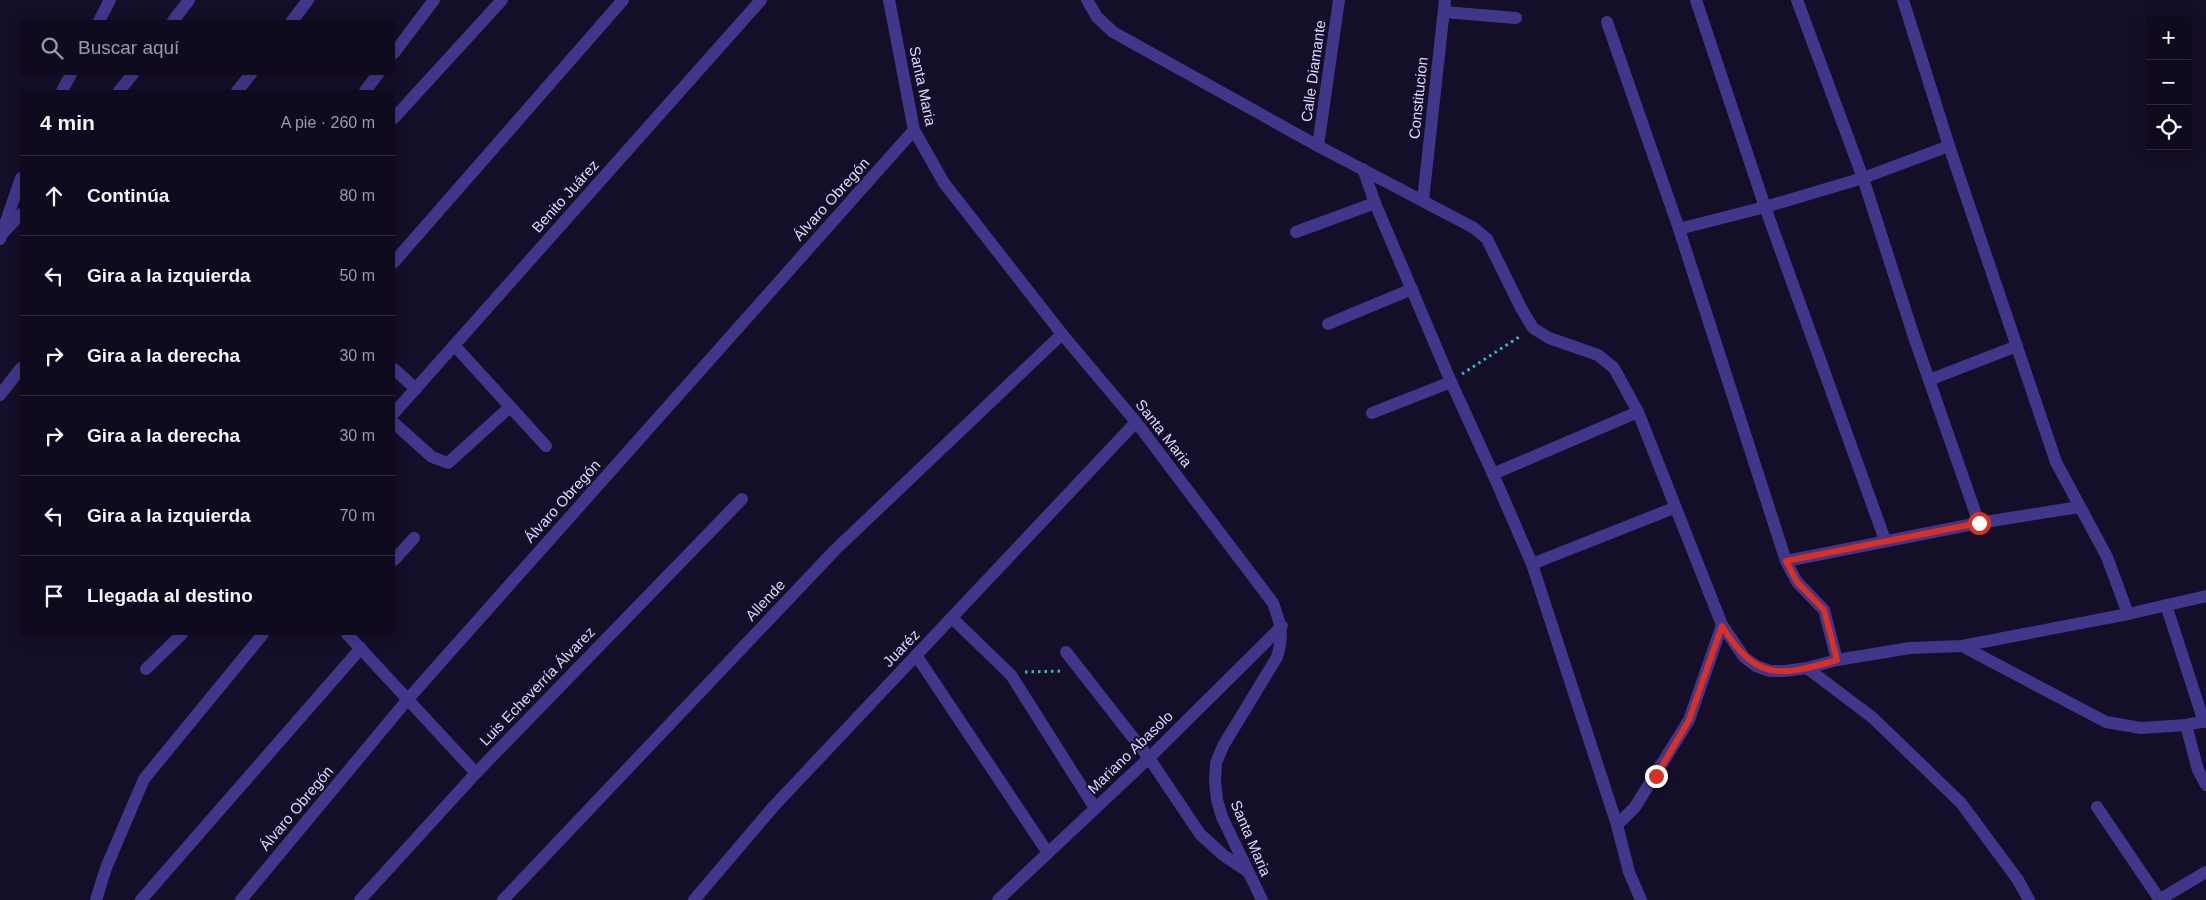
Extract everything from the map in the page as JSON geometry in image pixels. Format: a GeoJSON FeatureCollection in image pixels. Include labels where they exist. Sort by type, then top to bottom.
{"type":"FeatureCollection","features":[{"type":"Feature","properties":{"kind":"street"},"geometry":{"type":"LineString","coordinates":[[99,20],[110,0]]}},
{"type":"Feature","properties":{"kind":"street"},"geometry":{"type":"LineString","coordinates":[[174,20],[189,0]]}},
{"type":"Feature","properties":{"kind":"street"},"geometry":{"type":"LineString","coordinates":[[293,20],[308,0]]}},
{"type":"Feature","properties":{"kind":"street"},"geometry":{"type":"LineString","coordinates":[[395,52],[434,0]]}},
{"type":"Feature","properties":{"kind":"street"},"geometry":{"type":"LineString","coordinates":[[395,117],[502,0]]}},
{"type":"Feature","properties":{"kind":"street"},"geometry":{"type":"LineString","coordinates":[[395,261],[623,0]]}},
{"type":"Feature","properties":{"kind":"street","name":"Benito Juárez"},"geometry":{"type":"LineString","coordinates":[[395,412],[761,0]]}},
{"type":"Feature","properties":{"kind":"street","name":"Santa Maria"},"geometry":{"type":"LineString","coordinates":[[890,0],[914,130],[944,183],[1062,334],[1136,422],[1273,603],[1282,626],[1281,643],[1277,657],[1223,746],[1216,763],[1215,782],[1217,800],[1232,842],[1249,872],[1255,890],[1262,900]]}},
{"type":"Feature","properties":{"kind":"street"},"geometry":{"type":"LineString","coordinates":[[1087,0],[1097,17],[1113,32],[1318,146],[1474,228],[1487,239],[1520,308],[1533,328],[1550,338],[1598,355],[1614,368],[1638,412],[1674,508],[1722,626],[1744,657],[1756,666],[1770,671],[1807,668],[1837,660],[1910,648],[1962,646],[2128,614],[2206,596]]}},
{"type":"Feature","properties":{"kind":"street","name":"Calle Diamante"},"geometry":{"type":"LineString","coordinates":[[1318,146],[1339,0]]}},
{"type":"Feature","properties":{"kind":"street"},"geometry":{"type":"LineString","coordinates":[[1696,0],[1765,207],[1885,540]]}},
{"type":"Feature","properties":{"kind":"street"},"geometry":{"type":"LineString","coordinates":[[1797,0],[1863,178],[1929,380],[1979,523]]}},
{"type":"Feature","properties":{"kind":"street"},"geometry":{"type":"LineString","coordinates":[[1903,0],[1949,146],[2056,462],[2107,557],[2128,614]]}},
{"type":"Feature","properties":{"kind":"street"},"geometry":{"type":"LineString","coordinates":[[1444,6],[1516,18]]}},
{"type":"Feature","properties":{"kind":"street","name":"Constitucion"},"geometry":{"type":"LineString","coordinates":[[1423,200],[1444,6]]}},
{"type":"Feature","properties":{"kind":"street"},"geometry":{"type":"LineString","coordinates":[[1607,22],[1679,229],[1786,561],[1797,582],[1824,610],[1837,660]]}},
{"type":"Feature","properties":{"kind":"street"},"geometry":{"type":"LineString","coordinates":[[63,90],[70,75]]}},
{"type":"Feature","properties":{"kind":"street"},"geometry":{"type":"LineString","coordinates":[[121,90],[132,75]]}},
{"type":"Feature","properties":{"kind":"street"},"geometry":{"type":"LineString","coordinates":[[238,90],[250,75]]}},
{"type":"Feature","properties":{"kind":"street"},"geometry":{"type":"LineString","coordinates":[[366,90],[377,75]]}},
{"type":"Feature","properties":{"kind":"street","name":"Álvaro Obregón"},"geometry":{"type":"LineString","coordinates":[[240,900],[408,699],[914,130]]}},
{"type":"Feature","properties":{"kind":"street"},"geometry":{"type":"LineString","coordinates":[[1679,229],[1765,207],[1863,178],[1949,146]]}},
{"type":"Feature","properties":{"kind":"street"},"geometry":{"type":"LineString","coordinates":[[1363,169],[1374,203],[1450,382],[1532,564],[1617,825],[1628,872],[1641,900]]}},
{"type":"Feature","properties":{"kind":"street"},"geometry":{"type":"LineString","coordinates":[[0,237],[20,181]]}},
{"type":"Feature","properties":{"kind":"street"},"geometry":{"type":"LineString","coordinates":[[1296,232],[1374,203]]}},
{"type":"Feature","properties":{"kind":"street"},"geometry":{"type":"LineString","coordinates":[[0,237],[20,215]]}},
{"type":"Feature","properties":{"kind":"street"},"geometry":{"type":"LineString","coordinates":[[1328,324],[1412,289]]}},
{"type":"Feature","properties":{"kind":"street","name":"Allende"},"geometry":{"type":"LineString","coordinates":[[503,900],[835,550],[1062,334]]}},
{"type":"Feature","properties":{"kind":"street"},"geometry":{"type":"LineString","coordinates":[[454,345],[546,446]]}},
{"type":"Feature","properties":{"kind":"street"},"geometry":{"type":"LineString","coordinates":[[1929,380],[2017,346]]}},
{"type":"Feature","properties":{"kind":"street"},"geometry":{"type":"LineString","coordinates":[[0,396],[20,369]]}},
{"type":"Feature","properties":{"kind":"street"},"geometry":{"type":"LineString","coordinates":[[395,369],[416,389]]}},
{"type":"Feature","properties":{"kind":"street"},"geometry":{"type":"LineString","coordinates":[[1372,413],[1450,382]]}},
{"type":"Feature","properties":{"kind":"street"},"geometry":{"type":"LineString","coordinates":[[395,424],[432,457],[448,463],[510,407]]}},
{"type":"Feature","properties":{"kind":"street"},"geometry":{"type":"LineString","coordinates":[[1493,474],[1638,412]]}},
{"type":"Feature","properties":{"kind":"street","name":"Juaréz"},"geometry":{"type":"LineString","coordinates":[[694,900],[774,806],[1136,422]]}},
{"type":"Feature","properties":{"kind":"street","name":"Luis Echeverría Álvarez"},"geometry":{"type":"LineString","coordinates":[[360,900],[476,773],[742,499]]}},
{"type":"Feature","properties":{"kind":"street"},"geometry":{"type":"LineString","coordinates":[[1786,561],[1885,540],[2079,507]]}},
{"type":"Feature","properties":{"kind":"street"},"geometry":{"type":"LineString","coordinates":[[1532,564],[1674,508]]}},
{"type":"Feature","properties":{"kind":"street"},"geometry":{"type":"LineString","coordinates":[[395,559],[414,538]]}},
{"type":"Feature","properties":{"kind":"street"},"geometry":{"type":"LineString","coordinates":[[1962,646],[2106,722],[2141,728],[2186,725],[2205,721],[2166,606]]}},
{"type":"Feature","properties":{"kind":"street"},"geometry":{"type":"LineString","coordinates":[[952,618],[1011,675],[1095,808]]}},
{"type":"Feature","properties":{"kind":"street","name":"Mariano Abasolo"},"geometry":{"type":"LineString","coordinates":[[998,900],[1149,758],[1282,626]]}},
{"type":"Feature","properties":{"kind":"street"},"geometry":{"type":"LineString","coordinates":[[1617,825],[1635,807],[1689,720],[1722,626]]}},
{"type":"Feature","properties":{"kind":"street"},"geometry":{"type":"LineString","coordinates":[[146,669],[181,635]]}},
{"type":"Feature","properties":{"kind":"street"},"geometry":{"type":"LineString","coordinates":[[96,900],[106,868],[144,779],[262,635]]}},
{"type":"Feature","properties":{"kind":"street"},"geometry":{"type":"LineString","coordinates":[[348,635],[476,773]]}},
{"type":"Feature","properties":{"kind":"street"},"geometry":{"type":"LineString","coordinates":[[141,900],[361,648]]}},
{"type":"Feature","properties":{"kind":"street"},"geometry":{"type":"LineString","coordinates":[[1066,652],[1149,758],[1200,834],[1223,855],[1249,872]]}},
{"type":"Feature","properties":{"kind":"street"},"geometry":{"type":"LineString","coordinates":[[916,655],[1048,853]]}},
{"type":"Feature","properties":{"kind":"street"},"geometry":{"type":"LineString","coordinates":[[1807,668],[1873,718],[1961,803],[2018,880],[2029,900]]}},
{"type":"Feature","properties":{"kind":"street"},"geometry":{"type":"LineString","coordinates":[[2186,725],[2198,770],[2206,785]]}},
{"type":"Feature","properties":{"kind":"street"},"geometry":{"type":"LineString","coordinates":[[2097,807],[2159,900],[2206,872]]}},
{"type":"Feature","properties":{"kind":"path"},"geometry":{"type":"LineString","coordinates":[[1450,382],[1533,328]]}},
{"type":"Feature","properties":{"kind":"path"},"geometry":{"type":"LineString","coordinates":[[1011,675],[1029,671],[1079,671]]}},
{"type":"Feature","properties":{"kind":"route"},"geometry":{"type":"LineString","coordinates":[[1656,776],[1689,720],[1722,626],[1744,657],[1756,666],[1770,671],[1807,668],[1837,660],[1828,619],[1824,610],[1814,597],[1797,582],[1786,561],[1979,523]]}}]}
